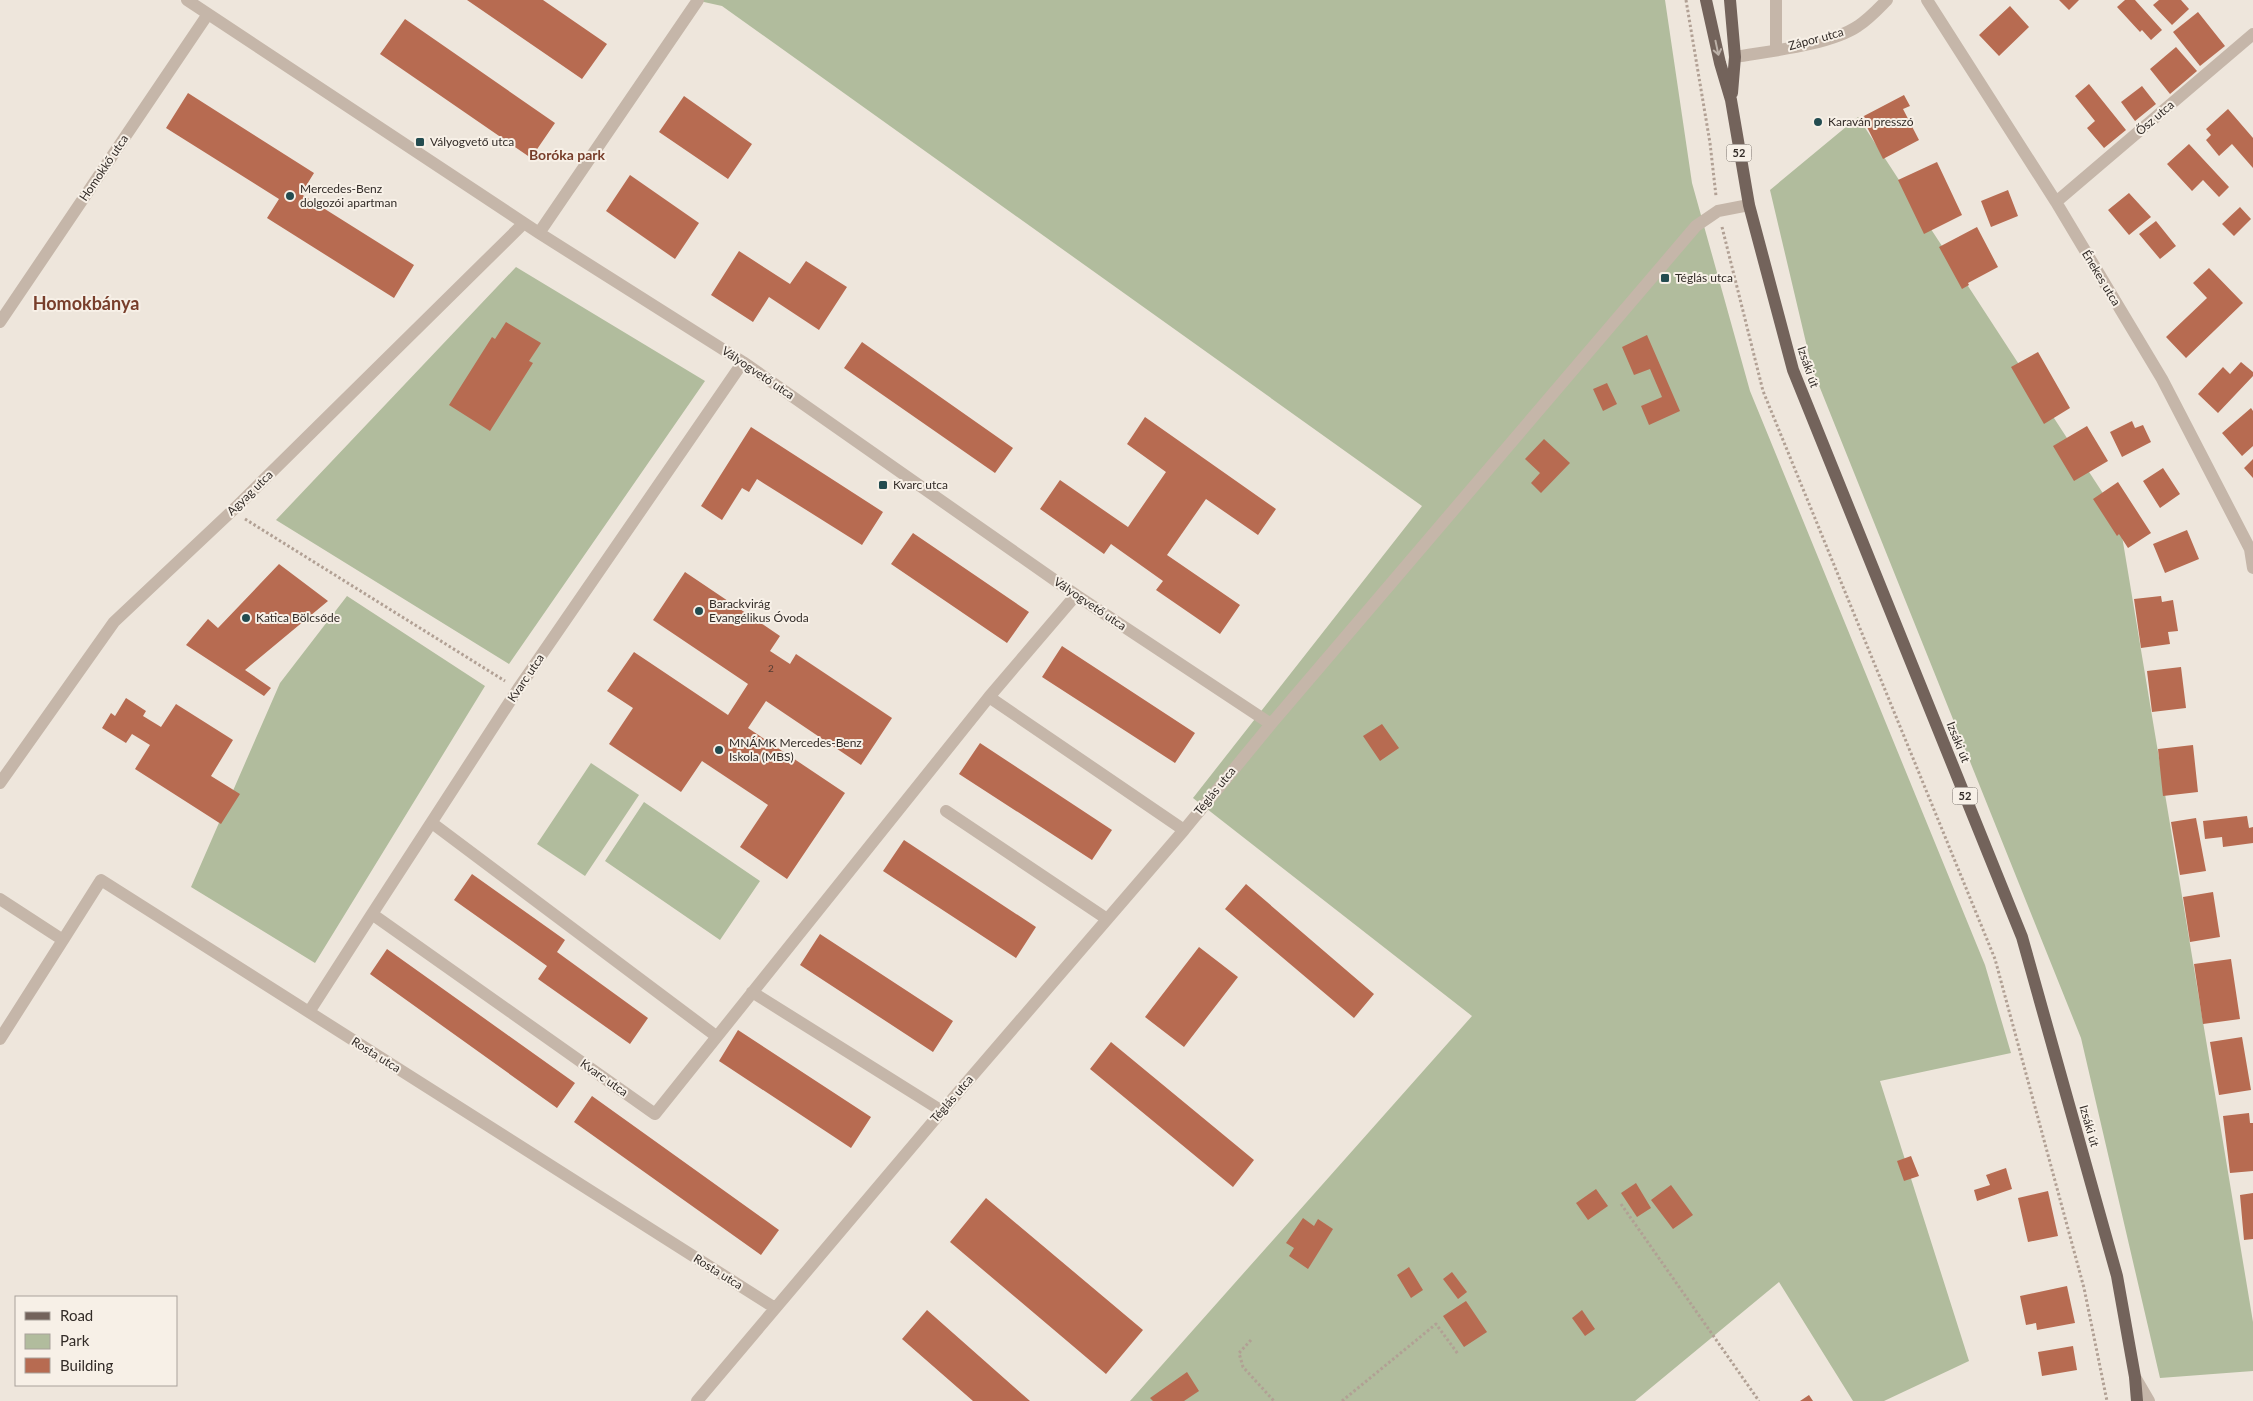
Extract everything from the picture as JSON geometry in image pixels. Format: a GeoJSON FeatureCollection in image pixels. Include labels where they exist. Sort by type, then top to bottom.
{"type":"FeatureCollection","features":[{"type":"Feature","properties":{"kind":"main road","name":"Izsáki út"},"geometry":{"type":"LineString","coordinates":[[1706,0],[1720,63],[1731,100],[1749,205],[1793,370],[2022,937],[2117,1276],[2135,1376],[2137,1401]]}},
{"type":"Feature","properties":{"kind":"main road","name":"Izsáki út"},"geometry":{"type":"LineString","coordinates":[[1730,0],[1735,57],[1731,100]]}},
{"type":"Feature","properties":{"kind":"street","name":"Vályogvető utca"},"geometry":{"type":"LineString","coordinates":[[187,0],[539,233],[743,362],[1076,595],[1270,724]]}},
{"type":"Feature","properties":{"kind":"street"},"geometry":{"type":"LineString","coordinates":[[539,233],[698,0]]}},
{"type":"Feature","properties":{"kind":"street"},"geometry":{"type":"LineString","coordinates":[[1776,0],[1776,50]]}},
{"type":"Feature","properties":{"kind":"street","name":"Zápor utca"},"geometry":{"type":"LineString","coordinates":[[1735,57],[1776,50],[1841,34],[1858,26],[1887,0]]}},
{"type":"Feature","properties":{"kind":"street","name":"Énekes utca"},"geometry":{"type":"LineString","coordinates":[[1927,0],[2056,202],[2162,380],[2252,547],[2253,568]]}},
{"type":"Feature","properties":{"kind":"street","name":"Homokkő utca"},"geometry":{"type":"LineString","coordinates":[[0,322],[208,14]]}},
{"type":"Feature","properties":{"kind":"street","name":"Ősz utca"},"geometry":{"type":"LineString","coordinates":[[2056,202],[2253,34]]}},
{"type":"Feature","properties":{"kind":"street","name":"Téglás utca"},"geometry":{"type":"LineString","coordinates":[[697,1401],[942,1111],[1184,830],[1270,724],[1696,226],[1718,211],[1749,205]]}},
{"type":"Feature","properties":{"kind":"street","name":"Agyag utca"},"geometry":{"type":"LineString","coordinates":[[0,783],[114,622],[232,512],[524,223]]}},
{"type":"Feature","properties":{"kind":"street","name":"Kvarc utca"},"geometry":{"type":"LineString","coordinates":[[716,1036],[655,1114],[372,914],[518,689],[743,362]]}},
{"type":"Feature","properties":{"kind":"street"},"geometry":{"type":"LineString","coordinates":[[432,823],[716,1036],[988,697],[1076,595]]}},
{"type":"Feature","properties":{"kind":"street"},"geometry":{"type":"LineString","coordinates":[[988,697],[1184,830]]}},
{"type":"Feature","properties":{"kind":"street"},"geometry":{"type":"LineString","coordinates":[[946,811],[1107,920]]}},
{"type":"Feature","properties":{"kind":"street","name":"Rosta utca"},"geometry":{"type":"LineString","coordinates":[[63,940],[101,880],[775,1308]]}},
{"type":"Feature","properties":{"kind":"street"},"geometry":{"type":"LineString","coordinates":[[0,899],[63,940],[0,1039]]}},
{"type":"Feature","properties":{"kind":"street"},"geometry":{"type":"LineString","coordinates":[[309,1012],[372,914]]}},
{"type":"Feature","properties":{"kind":"street"},"geometry":{"type":"LineString","coordinates":[[752,992],[942,1111]]}},
{"type":"Feature","properties":{"kind":"street"},"geometry":{"type":"LineString","coordinates":[[2135,1376],[2149,1401]]}},
{"type":"Feature","properties":{"kind":"path"},"geometry":{"type":"LineString","coordinates":[[1686,0],[1710,143],[1718,211],[1763,390],[1995,959],[2084,1288],[2107,1401]]}},
{"type":"Feature","properties":{"kind":"path"},"geometry":{"type":"LineString","coordinates":[[232,512],[518,689]]}},
{"type":"Feature","properties":{"kind":"path"},"geometry":{"type":"LineString","coordinates":[[1620,1204],[1759,1401]]}},
{"type":"Feature","properties":{"kind":"path"},"geometry":{"type":"LineString","coordinates":[[1342,1401],[1436,1324],[1458,1354]]}},
{"type":"Feature","properties":{"kind":"path"},"geometry":{"type":"LineString","coordinates":[[1251,1340],[1240,1353],[1243,1367],[1274,1401]]}},
{"type":"Feature","properties":{"kind":"green space"},"geometry":{"type":"Polygon","coordinates":[[[695,0],[1665,0],[1692,183],[1750,391],[1985,965],[2011,1053],[1880,1081],[1969,1361],[1884,1401],[1853,1401],[1779,1282],[1635,1401],[1130,1401],[1472,1016],[1193,798],[1422,506],[722,6],[695,0]]]}},
{"type":"Feature","properties":{"kind":"green space"},"geometry":{"type":"Polygon","coordinates":[[[1858,117],[2119,518],[2253,1322],[2253,1371],[2160,1378],[2081,1038],[1812,368],[1770,190],[1858,117]]]}},
{"type":"Feature","properties":{"kind":"green space"},"geometry":{"type":"Polygon","coordinates":[[[516,267],[705,381],[509,664],[276,520],[516,267]]]}},
{"type":"Feature","properties":{"kind":"green space"},"geometry":{"type":"Polygon","coordinates":[[[347,596],[485,686],[315,963],[191,887],[280,683],[347,596]]]}},
{"type":"Feature","properties":{"kind":"green space"},"geometry":{"type":"Polygon","coordinates":[[[591,763],[639,795],[585,876],[537,844],[591,763]]]}},
{"type":"Feature","properties":{"kind":"green space"},"geometry":{"type":"Polygon","coordinates":[[[644,802],[760,881],[720,940],[605,861],[644,802]]]}},
{"type":"Feature","properties":{"kind":"building"},"geometry":{"type":"Polygon","coordinates":[[[467,0],[543,0],[607,44],[582,79],[467,0]]]}},
{"type":"Feature","properties":{"kind":"building"},"geometry":{"type":"Polygon","coordinates":[[[2059,0],[2079,0],[2069,10],[2059,0]]]}},
{"type":"Feature","properties":{"kind":"building"},"geometry":{"type":"Polygon","coordinates":[[[2125,0],[2135,0],[2162,30],[2151,40],[2142,30],[2140,32],[2117,7],[2125,0]]]}},
{"type":"Feature","properties":{"kind":"building"},"geometry":{"type":"Polygon","coordinates":[[[2159,0],[2181,0],[2189,9],[2172,25],[2153,5],[2159,0]]]}},
{"type":"Feature","properties":{"kind":"building"},"geometry":{"type":"Polygon","coordinates":[[[2010,6],[2029,27],[1999,56],[1979,35],[2010,6]]]}},
{"type":"Feature","properties":{"kind":"building"},"geometry":{"type":"Polygon","coordinates":[[[2198,12],[2225,46],[2200,66],[2173,32],[2198,12]]]}},
{"type":"Feature","properties":{"kind":"building"},"geometry":{"type":"Polygon","coordinates":[[[405,19],[555,123],[531,158],[380,54],[405,19]]]}},
{"type":"Feature","properties":{"kind":"building"},"geometry":{"type":"Polygon","coordinates":[[[2176,47],[2197,71],[2170,94],[2150,69],[2176,47]]]}},
{"type":"Feature","properties":{"kind":"building"},"geometry":{"type":"Polygon","coordinates":[[[2089,84],[2126,130],[2104,148],[2087,128],[2095,121],[2075,96],[2089,84]]]}},
{"type":"Feature","properties":{"kind":"building"},"geometry":{"type":"Polygon","coordinates":[[[2142,86],[2156,104],[2135,121],[2121,102],[2142,86]]]}},
{"type":"Feature","properties":{"kind":"building","name":"Mercedes-Benz dolgozói apartman"},"geometry":{"type":"Polygon","coordinates":[[[188,93],[314,173],[301,194],[414,265],[394,298],[267,218],[279,199],[166,128],[188,93]]]}},
{"type":"Feature","properties":{"kind":"building"},"geometry":{"type":"Polygon","coordinates":[[[1904,95],[1910,106],[1903,109],[1919,140],[1883,159],[1862,117],[1904,95]]]}},
{"type":"Feature","properties":{"kind":"building"},"geometry":{"type":"Polygon","coordinates":[[[684,96],[752,144],[728,179],[659,132],[684,96]]]}},
{"type":"Feature","properties":{"kind":"building"},"geometry":{"type":"Polygon","coordinates":[[[2228,109],[2253,138],[2253,168],[2232,144],[2219,156],[2206,140],[2211,135],[2206,129],[2228,109]]]}},
{"type":"Feature","properties":{"kind":"building"},"geometry":{"type":"Polygon","coordinates":[[[2189,144],[2229,187],[2219,197],[2203,180],[2192,191],[2167,164],[2189,144]]]}},
{"type":"Feature","properties":{"kind":"building"},"geometry":{"type":"Polygon","coordinates":[[[1937,162],[1962,215],[1924,234],[1898,180],[1937,162]]]}},
{"type":"Feature","properties":{"kind":"building"},"geometry":{"type":"Polygon","coordinates":[[[630,175],[699,223],[675,259],[606,211],[630,175]]]}},
{"type":"Feature","properties":{"kind":"building"},"geometry":{"type":"Polygon","coordinates":[[[2008,190],[2018,216],[1991,227],[1981,201],[2008,190]]]}},
{"type":"Feature","properties":{"kind":"building"},"geometry":{"type":"Polygon","coordinates":[[[2129,193],[2151,217],[2129,235],[2108,210],[2129,193]]]}},
{"type":"Feature","properties":{"kind":"building"},"geometry":{"type":"Polygon","coordinates":[[[2240,207],[2251,219],[2234,236],[2222,224],[2240,207]]]}},
{"type":"Feature","properties":{"kind":"building"},"geometry":{"type":"Polygon","coordinates":[[[2156,221],[2176,246],[2160,259],[2139,234],[2156,221]]]}},
{"type":"Feature","properties":{"kind":"building"},"geometry":{"type":"Polygon","coordinates":[[[1977,227],[1998,267],[1968,283],[1969,285],[1962,289],[1939,247],[1977,227]]]}},
{"type":"Feature","properties":{"kind":"building"},"geometry":{"type":"Polygon","coordinates":[[[739,251],[790,284],[806,261],[847,287],[819,330],[769,297],[753,322],[711,295],[739,251]]]}},
{"type":"Feature","properties":{"kind":"building"},"geometry":{"type":"Polygon","coordinates":[[[2209,268],[2243,303],[2186,358],[2166,337],[2207,298],[2193,283],[2209,268]]]}},
{"type":"Feature","properties":{"kind":"building"},"geometry":{"type":"Polygon","coordinates":[[[506,322],[541,343],[529,361],[533,363],[490,431],[449,405],[492,337],[495,339],[506,322]]]}},
{"type":"Feature","properties":{"kind":"building"},"geometry":{"type":"Polygon","coordinates":[[[1647,335],[1680,411],[1649,425],[1641,406],[1662,397],[1650,369],[1634,375],[1622,347],[1647,335]]]}},
{"type":"Feature","properties":{"kind":"building"},"geometry":{"type":"Polygon","coordinates":[[[862,342],[1013,448],[995,473],[844,368],[862,342]]]}},
{"type":"Feature","properties":{"kind":"building"},"geometry":{"type":"Polygon","coordinates":[[[2038,352],[2070,408],[2044,424],[2011,367],[2038,352]]]}},
{"type":"Feature","properties":{"kind":"building"},"geometry":{"type":"Polygon","coordinates":[[[2241,362],[2253,372],[2253,376],[2218,413],[2198,394],[2223,367],[2230,374],[2241,362]]]}},
{"type":"Feature","properties":{"kind":"building"},"geometry":{"type":"Polygon","coordinates":[[[1607,383],[1617,404],[1603,411],[1593,389],[1607,383]]]}},
{"type":"Feature","properties":{"kind":"building"},"geometry":{"type":"Polygon","coordinates":[[[2251,408],[2253,411],[2253,446],[2242,456],[2222,433],[2251,408]]]}},
{"type":"Feature","properties":{"kind":"building"},"geometry":{"type":"Polygon","coordinates":[[[1145,417],[1276,509],[1258,535],[1206,499],[1167,555],[1240,605],[1220,634],[1156,590],[1163,581],[1111,544],[1104,554],[1040,509],[1060,480],[1128,527],[1166,472],[1127,444],[1145,417]]]}},
{"type":"Feature","properties":{"kind":"building"},"geometry":{"type":"Polygon","coordinates":[[[2132,421],[2135,428],[2143,425],[2151,442],[2122,457],[2110,432],[2132,421]]]}},
{"type":"Feature","properties":{"kind":"building"},"geometry":{"type":"Polygon","coordinates":[[[2087,426],[2108,461],[2074,481],[2053,446],[2087,426]]]}},
{"type":"Feature","properties":{"kind":"building"},"geometry":{"type":"Polygon","coordinates":[[[751,427],[883,512],[862,545],[757,479],[749,492],[742,488],[722,520],[701,506],[751,427]]]}},
{"type":"Feature","properties":{"kind":"building"},"geometry":{"type":"Polygon","coordinates":[[[1544,439],[1570,463],[1541,493],[1531,483],[1540,473],[1525,459],[1544,439]]]}},
{"type":"Feature","properties":{"kind":"building"},"geometry":{"type":"Polygon","coordinates":[[[2253,459],[2253,478],[2244,468],[2253,459]]]}},
{"type":"Feature","properties":{"kind":"building"},"geometry":{"type":"Polygon","coordinates":[[[2163,468],[2180,494],[2160,508],[2143,481],[2163,468]]]}},
{"type":"Feature","properties":{"kind":"building"},"geometry":{"type":"Polygon","coordinates":[[[2118,482],[2151,533],[2128,548],[2119,534],[2117,536],[2093,499],[2118,482]]]}},
{"type":"Feature","properties":{"kind":"building"},"geometry":{"type":"Polygon","coordinates":[[[2187,530],[2199,559],[2165,573],[2153,544],[2187,530]]]}},
{"type":"Feature","properties":{"kind":"building"},"geometry":{"type":"Polygon","coordinates":[[[913,533],[1029,612],[1007,643],[891,564],[913,533]]]}},
{"type":"Feature","properties":{"kind":"building"},"geometry":{"type":"Polygon","coordinates":[[[279,564],[328,601],[245,670],[271,688],[264,696],[186,645],[208,619],[218,628],[279,564]]]}},
{"type":"Feature","properties":{"kind":"building"},"geometry":{"type":"Polygon","coordinates":[[[685,572],[780,636],[770,651],[790,664],[796,654],[892,718],[861,765],[766,701],[748,728],[845,793],[787,879],[740,847],[768,805],[702,761],[681,792],[609,744],[633,708],[607,691],[634,652],[728,715],[748,684],[653,620],[685,572]]]}},
{"type":"Feature","properties":{"kind":"building"},"geometry":{"type":"Polygon","coordinates":[[[2161,596],[2162,602],[2173,600],[2178,631],[2168,632],[2170,644],[2141,648],[2134,599],[2161,596]]]}},
{"type":"Feature","properties":{"kind":"building"},"geometry":{"type":"Polygon","coordinates":[[[1062,646],[1195,733],[1175,763],[1042,677],[1062,646]]]}},
{"type":"Feature","properties":{"kind":"building"},"geometry":{"type":"Polygon","coordinates":[[[2181,667],[2186,708],[2152,712],[2147,671],[2181,667]]]}},
{"type":"Feature","properties":{"kind":"building"},"geometry":{"type":"Polygon","coordinates":[[[126,698],[146,711],[143,716],[161,727],[176,704],[233,740],[211,776],[240,794],[221,824],[135,769],[150,745],[132,734],[126,743],[102,728],[111,713],[115,716],[126,698]]]}},
{"type":"Feature","properties":{"kind":"building"},"geometry":{"type":"Polygon","coordinates":[[[1382,724],[1399,748],[1380,761],[1363,736],[1382,724]]]}},
{"type":"Feature","properties":{"kind":"building"},"geometry":{"type":"Polygon","coordinates":[[[980,743],[1112,830],[1092,860],[959,774],[980,743]]]}},
{"type":"Feature","properties":{"kind":"building"},"geometry":{"type":"Polygon","coordinates":[[[2193,745],[2198,792],[2163,796],[2158,749],[2193,745]]]}},
{"type":"Feature","properties":{"kind":"building"},"geometry":{"type":"Polygon","coordinates":[[[2247,816],[2249,828],[2253,827],[2253,843],[2223,847],[2222,837],[2205,839],[2203,821],[2247,816]]]}},
{"type":"Feature","properties":{"kind":"building"},"geometry":{"type":"Polygon","coordinates":[[[2196,818],[2206,871],[2180,875],[2171,822],[2196,818]]]}},
{"type":"Feature","properties":{"kind":"building"},"geometry":{"type":"Polygon","coordinates":[[[904,840],[1036,927],[1016,958],[883,871],[904,840]]]}},
{"type":"Feature","properties":{"kind":"building"},"geometry":{"type":"Polygon","coordinates":[[[472,874],[565,940],[557,952],[648,1018],[630,1044],[538,979],[547,966],[454,900],[472,874]]]}},
{"type":"Feature","properties":{"kind":"building"},"geometry":{"type":"Polygon","coordinates":[[[1246,884],[1374,994],[1354,1018],[1225,909],[1246,884]]]}},
{"type":"Feature","properties":{"kind":"building"},"geometry":{"type":"Polygon","coordinates":[[[2213,892],[2220,937],[2190,942],[2183,897],[2213,892]]]}},
{"type":"Feature","properties":{"kind":"building"},"geometry":{"type":"Polygon","coordinates":[[[820,934],[953,1021],[933,1052],[800,965],[820,934]]]}},
{"type":"Feature","properties":{"kind":"building"},"geometry":{"type":"Polygon","coordinates":[[[1199,947],[1238,977],[1184,1047],[1145,1017],[1199,947]]]}},
{"type":"Feature","properties":{"kind":"building"},"geometry":{"type":"Polygon","coordinates":[[[387,949],[575,1083],[557,1108],[370,974],[387,949]]]}},
{"type":"Feature","properties":{"kind":"building"},"geometry":{"type":"Polygon","coordinates":[[[2231,959],[2240,1019],[2203,1024],[2194,964],[2231,959]]]}},
{"type":"Feature","properties":{"kind":"building"},"geometry":{"type":"Polygon","coordinates":[[[738,1030],[871,1117],[851,1148],[719,1061],[738,1030]]]}},
{"type":"Feature","properties":{"kind":"building"},"geometry":{"type":"Polygon","coordinates":[[[2242,1037],[2251,1090],[2219,1095],[2210,1042],[2242,1037]]]}},
{"type":"Feature","properties":{"kind":"building"},"geometry":{"type":"Polygon","coordinates":[[[1111,1042],[1254,1160],[1233,1187],[1090,1069],[1111,1042]]]}},
{"type":"Feature","properties":{"kind":"building"},"geometry":{"type":"Polygon","coordinates":[[[592,1096],[779,1230],[761,1255],[574,1122],[592,1096]]]}},
{"type":"Feature","properties":{"kind":"building"},"geometry":{"type":"Polygon","coordinates":[[[2249,1113],[2250,1123],[2253,1123],[2253,1171],[2230,1173],[2223,1116],[2249,1113]]]}},
{"type":"Feature","properties":{"kind":"building"},"geometry":{"type":"Polygon","coordinates":[[[1911,1156],[1919,1176],[1904,1181],[1897,1161],[1911,1156]]]}},
{"type":"Feature","properties":{"kind":"building"},"geometry":{"type":"Polygon","coordinates":[[[2006,1168],[2012,1189],[1977,1201],[1974,1190],[1990,1185],[1986,1175],[2006,1168]]]}},
{"type":"Feature","properties":{"kind":"building"},"geometry":{"type":"Polygon","coordinates":[[[1636,1183],[1651,1208],[1637,1217],[1621,1193],[1636,1183]]]}},
{"type":"Feature","properties":{"kind":"building"},"geometry":{"type":"Polygon","coordinates":[[[1671,1185],[1693,1215],[1673,1229],[1651,1200],[1671,1185]]]}},
{"type":"Feature","properties":{"kind":"building"},"geometry":{"type":"Polygon","coordinates":[[[1596,1189],[1608,1206],[1588,1220],[1576,1203],[1596,1189]]]}},
{"type":"Feature","properties":{"kind":"building"},"geometry":{"type":"Polygon","coordinates":[[[2048,1191],[2058,1236],[2028,1242],[2018,1198],[2048,1191]]]}},
{"type":"Feature","properties":{"kind":"building"},"geometry":{"type":"Polygon","coordinates":[[[2253,1193],[2253,1239],[2244,1240],[2240,1195],[2253,1193]]]}},
{"type":"Feature","properties":{"kind":"building"},"geometry":{"type":"Polygon","coordinates":[[[986,1198],[1143,1330],[1106,1374],[950,1242],[986,1198]]]}},
{"type":"Feature","properties":{"kind":"building"},"geometry":{"type":"Polygon","coordinates":[[[1303,1218],[1314,1226],[1318,1219],[1333,1229],[1308,1269],[1289,1256],[1294,1248],[1286,1243],[1303,1218]]]}},
{"type":"Feature","properties":{"kind":"building"},"geometry":{"type":"Polygon","coordinates":[[[1409,1267],[1423,1290],[1411,1298],[1397,1275],[1409,1267]]]}},
{"type":"Feature","properties":{"kind":"building"},"geometry":{"type":"Polygon","coordinates":[[[1452,1272],[1467,1292],[1458,1299],[1443,1279],[1452,1272]]]}},
{"type":"Feature","properties":{"kind":"building"},"geometry":{"type":"Polygon","coordinates":[[[2067,1286],[2075,1323],[2037,1330],[2036,1323],[2026,1325],[2020,1296],[2067,1286]]]}},
{"type":"Feature","properties":{"kind":"building"},"geometry":{"type":"Polygon","coordinates":[[[1466,1301],[1487,1332],[1464,1347],[1443,1316],[1466,1301]]]}},
{"type":"Feature","properties":{"kind":"building"},"geometry":{"type":"Polygon","coordinates":[[[927,1310],[1030,1401],[973,1401],[902,1339],[927,1310]]]}},
{"type":"Feature","properties":{"kind":"building"},"geometry":{"type":"Polygon","coordinates":[[[1582,1310],[1595,1329],[1585,1336],[1572,1318],[1582,1310]]]}},
{"type":"Feature","properties":{"kind":"building"},"geometry":{"type":"Polygon","coordinates":[[[2073,1346],[2077,1370],[2042,1376],[2038,1352],[2073,1346]]]}},
{"type":"Feature","properties":{"kind":"building"},"geometry":{"type":"Polygon","coordinates":[[[1187,1372],[1199,1391],[1184,1401],[1153,1401],[1150,1398],[1187,1372]]]}},
{"type":"Feature","properties":{"kind":"building"},"geometry":{"type":"Polygon","coordinates":[[[1809,1395],[1813,1401],[1800,1401],[1809,1395]]]}},
{"type":"Feature","properties":{"kind":"place","name":"Karaván presszó"},"geometry":{"type":"Point","coordinates":[1818,122]}},
{"type":"Feature","properties":{"kind":"place","name":"Vályogvető utca"},"geometry":{"type":"Point","coordinates":[420,142]}},
{"type":"Feature","properties":{"kind":"place","name":"Mercedes-Benz dolgozói apartman"},"geometry":{"type":"Point","coordinates":[290,196]}},
{"type":"Feature","properties":{"kind":"place","name":"Téglás utca"},"geometry":{"type":"Point","coordinates":[1665,278]}},
{"type":"Feature","properties":{"kind":"place","name":"Kvarc utca"},"geometry":{"type":"Point","coordinates":[883,485]}},
{"type":"Feature","properties":{"kind":"place","name":"Barackvirág Evangélikus Óvoda"},"geometry":{"type":"Point","coordinates":[699,611]}},
{"type":"Feature","properties":{"kind":"place","name":"Katica Bölcsőde"},"geometry":{"type":"Point","coordinates":[246,618]}},
{"type":"Feature","properties":{"kind":"place","name":"MNÁMK Mercedes-Benz Iskola (MBS)"},"geometry":{"type":"Point","coordinates":[719,750]}},
{"type":"Feature","properties":{"kind":"district","name":"Boróka park"},"geometry":{"type":"Point","coordinates":[567,155]}},
{"type":"Feature","properties":{"kind":"district","name":"Homokbánya"},"geometry":{"type":"Point","coordinates":[86,304]}}]}
